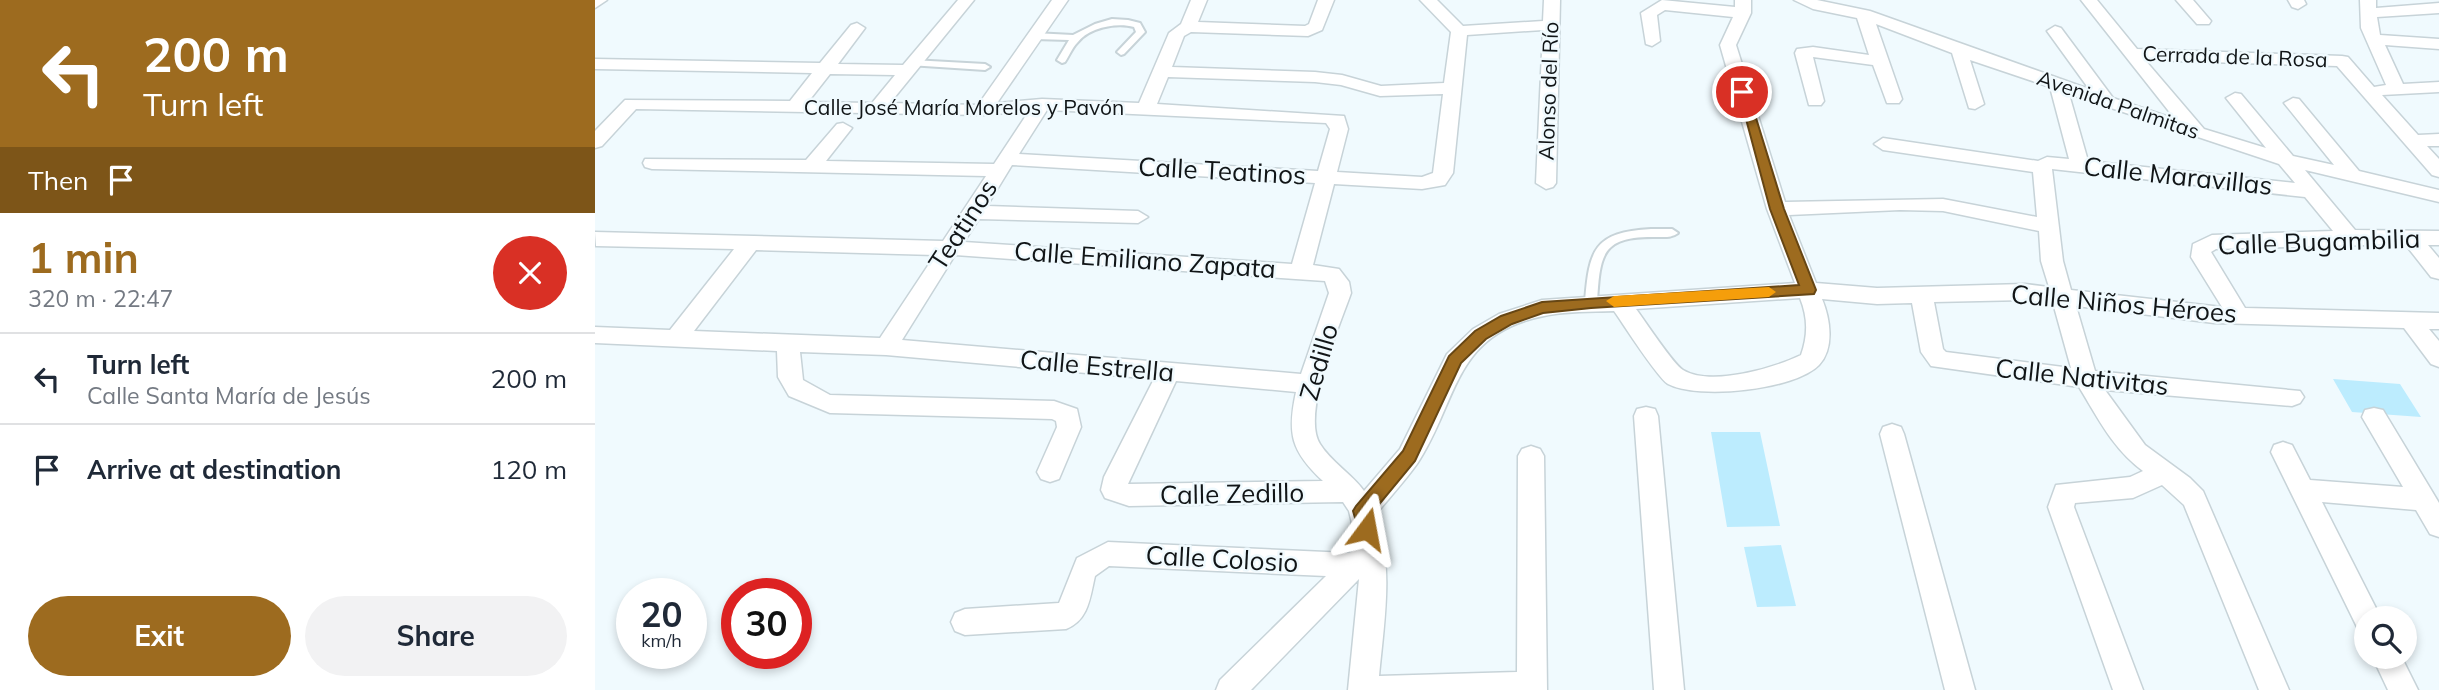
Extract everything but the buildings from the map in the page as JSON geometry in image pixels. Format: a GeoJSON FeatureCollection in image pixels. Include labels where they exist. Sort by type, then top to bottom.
{"type":"FeatureCollection","features":[{"type":"Feature","properties":{"kind":"street"},"geometry":{"type":"LineString","coordinates":[[876,109],[966,0]]}},
{"type":"Feature","properties":{"kind":"street"},"geometry":{"type":"LineString","coordinates":[[983,110],[1060,0]]}},
{"type":"Feature","properties":{"kind":"street"},"geometry":{"type":"LineString","coordinates":[[1188,27],[1199,0]]}},
{"type":"Feature","properties":{"kind":"street"},"geometry":{"type":"LineString","coordinates":[[1146,109],[1177,33],[1188,27],[1308,31],[1316,27],[1326,0]]}},
{"type":"Feature","properties":{"kind":"street"},"geometry":{"type":"LineString","coordinates":[[1428,0],[1459,31],[1550,24]]}},
{"type":"Feature","properties":{"kind":"street","name":"Alonso del Río"},"geometry":{"type":"LineString","coordinates":[[1546,183],[1552,0]]}},
{"type":"Feature","properties":{"kind":"street","name":"Avenida Palmitas"},"geometry":{"type":"LineString","coordinates":[[1802,0],[1819,6],[1864,14],[2058,86],[2203,135],[2286,160],[2439,196]]}},
{"type":"Feature","properties":{"kind":"street"},"geometry":{"type":"LineString","coordinates":[[2089,0],[2178,112],[2203,135]]}},
{"type":"Feature","properties":{"kind":"street"},"geometry":{"type":"LineString","coordinates":[[2183,0],[2203,20]]}},
{"type":"Feature","properties":{"kind":"street"},"geometry":{"type":"LineString","coordinates":[[1618,301],[1675,377],[1708,385],[1752,381],[1791,370],[1810,360],[1818,339],[1817,314],[1777,209],[1728,45],[1743,6],[1662,2],[1649,13],[1651,41]]}},
{"type":"Feature","properties":{"kind":"street"},"geometry":{"type":"LineString","coordinates":[[2396,88],[2374,38],[2368,6],[2439,8]]}},
{"type":"Feature","properties":{"kind":"street"},"geometry":{"type":"LineString","coordinates":[[1864,14],[1892,99]]}},
{"type":"Feature","properties":{"kind":"street"},"geometry":{"type":"LineString","coordinates":[[794,108],[857,28]]}},
{"type":"Feature","properties":{"kind":"street"},"geometry":{"type":"LineString","coordinates":[[1162,72],[1315,77],[1342,80],[1380,91],[1451,88],[1459,31]]}},
{"type":"Feature","properties":{"kind":"street"},"geometry":{"type":"LineString","coordinates":[[2055,31],[2106,102]]}},
{"type":"Feature","properties":{"kind":"street"},"geometry":{"type":"LineString","coordinates":[[2374,38],[2439,44]]}},
{"type":"Feature","properties":{"kind":"street"},"geometry":{"type":"LineString","coordinates":[[1959,49],[1975,104]]}},
{"type":"Feature","properties":{"kind":"street"},"geometry":{"type":"LineString","coordinates":[[1815,101],[1803,53],[1879,61]]}},
{"type":"Feature","properties":{"kind":"street","name":"Cerrada de la Rosa"},"geometry":{"type":"LineString","coordinates":[[2130,54],[2342,61],[2368,91]]}},
{"type":"Feature","properties":{"kind":"street"},"geometry":{"type":"LineString","coordinates":[[595,64],[826,69],[909,67]]}},
{"type":"Feature","properties":{"kind":"street"},"geometry":{"type":"LineString","coordinates":[[2058,86],[2080,165]]}},
{"type":"Feature","properties":{"kind":"street","name":"Calle Teatinos"},"geometry":{"type":"LineString","coordinates":[[652,163],[811,166],[1003,164],[1422,183],[1438,181],[1443,173],[1451,88]]}},
{"type":"Feature","properties":{"kind":"street"},"geometry":{"type":"LineString","coordinates":[[2368,91],[2439,88]]}},
{"type":"Feature","properties":{"kind":"street"},"geometry":{"type":"LineString","coordinates":[[2368,91],[2439,171]]}},
{"type":"Feature","properties":{"kind":"street"},"geometry":{"type":"LineString","coordinates":[[2235,98],[2349,237]]}},
{"type":"Feature","properties":{"kind":"street"},"geometry":{"type":"LineString","coordinates":[[2293,103],[2353,176]]}},
{"type":"Feature","properties":{"kind":"street","name":"Calle José María Morelos y Pavón"},"geometry":{"type":"LineString","coordinates":[[595,142],[631,104],[983,110],[1042,104],[1338,120],[1339,129],[1325,177]]}},
{"type":"Feature","properties":{"kind":"street","name":"Teatinos"},"geometry":{"type":"LineString","coordinates":[[886,346],[1042,104]]}},
{"type":"Feature","properties":{"kind":"street"},"geometry":{"type":"LineString","coordinates":[[811,166],[843,128]]}},
{"type":"Feature","properties":{"kind":"street"},"geometry":{"type":"LineString","coordinates":[[2412,141],[2439,141]]}},
{"type":"Feature","properties":{"kind":"street","name":"Calle Maravillas"},"geometry":{"type":"LineString","coordinates":[[1883,144],[2044,166],[2080,165],[2309,191]]}},
{"type":"Feature","properties":{"kind":"street"},"geometry":{"type":"LineString","coordinates":[[2044,166],[2052,261],[2086,379],[2119,432],[2136,452],[2182,485],[2194,499],[2274,690]]}},
{"type":"Feature","properties":{"kind":"street"},"geometry":{"type":"LineString","coordinates":[[1301,270],[1325,177]]}},
{"type":"Feature","properties":{"kind":"street"},"geometry":{"type":"LineString","coordinates":[[1777,209],[1943,205],[2048,226]]}},
{"type":"Feature","properties":{"kind":"street"},"geometry":{"type":"LineString","coordinates":[[972,212],[1138,218]]}},
{"type":"Feature","properties":{"kind":"street","name":"Calle Bugambilia"},"geometry":{"type":"LineString","coordinates":[[2238,315],[2201,257],[2200,248],[2212,242],[2349,237],[2439,238]]}},
{"type":"Feature","properties":{"kind":"street"},"geometry":{"type":"LineString","coordinates":[[2410,237],[2439,272]]}},
{"type":"Feature","properties":{"kind":"street","name":"Calle Emiliano Zapata"},"geometry":{"type":"LineString","coordinates":[[596,239],[948,248],[1301,270],[1331,274],[1338,282]]}},
{"type":"Feature","properties":{"kind":"street"},"geometry":{"type":"LineString","coordinates":[[676,338],[751,242]]}},
{"type":"Feature","properties":{"kind":"street","name":"Zedillo"},"geometry":{"type":"LineString","coordinates":[[1338,282],[1340,293],[1309,384],[1303,421],[1305,445],[1356,501]]}},
{"type":"Feature","properties":{"kind":"street","name":"Calle Niños Héroes"},"geometry":{"type":"LineString","coordinates":[[1356,501],[1409,456],[1455,360],[1481,335],[1507,320],[1542,308],[1591,302],[1809,290],[1922,296],[2025,292],[2238,315],[2439,321]]}},
{"type":"Feature","properties":{"kind":"street","name":"Calle Nativitas"},"geometry":{"type":"LineString","coordinates":[[1922,296],[1931,352],[1939,360],[2086,379],[2292,397]]}},
{"type":"Feature","properties":{"kind":"street"},"geometry":{"type":"LineString","coordinates":[[2412,322],[2439,358]]}},
{"type":"Feature","properties":{"kind":"street","name":"Calle Estrella"},"geometry":{"type":"LineString","coordinates":[[595,335],[886,346],[1309,384]]}},
{"type":"Feature","properties":{"kind":"street"},"geometry":{"type":"LineString","coordinates":[[788,342],[789,380],[801,395],[830,404],[1054,410],[1068,416],[1069,427],[1050,472]]}},
{"type":"Feature","properties":{"kind":"street","name":"Calle Zedillo"},"geometry":{"type":"LineString","coordinates":[[1169,372],[1117,477],[1114,490],[1129,495],[1356,501]]}},
{"type":"Feature","properties":{"kind":"street"},"geometry":{"type":"LineString","coordinates":[[1646,416],[1668,690]]}},
{"type":"Feature","properties":{"kind":"street"},"geometry":{"type":"LineString","coordinates":[[2374,417],[2439,526]]}},
{"type":"Feature","properties":{"kind":"street"},"geometry":{"type":"LineString","coordinates":[[1892,434],[1960,690]]}},
{"type":"Feature","properties":{"kind":"street"},"geometry":{"type":"LineString","coordinates":[[2283,453],[2361,606]]}},
{"type":"Feature","properties":{"kind":"street"},"geometry":{"type":"LineString","coordinates":[[1380,690],[1532,688],[1531,456]]}},
{"type":"Feature","properties":{"kind":"street"},"geometry":{"type":"LineString","coordinates":[[2128,690],[2061,507],[2065,493],[2133,487],[2163,473]]}},
{"type":"Feature","properties":{"kind":"street"},"geometry":{"type":"LineString","coordinates":[[2304,490],[2423,500]]}},
{"type":"Feature","properties":{"kind":"street"},"geometry":{"type":"LineString","coordinates":[[1356,501],[1363,556],[1372,572],[1363,690]]}},
{"type":"Feature","properties":{"kind":"street","name":"Calle Colosio"},"geometry":{"type":"LineString","coordinates":[[1091,559],[1108,554],[1363,556]]}},
{"type":"Feature","properties":{"kind":"street"},"geometry":{"type":"LineString","coordinates":[[1231,690],[1363,556]]}},
{"type":"Feature","properties":{"kind":"street"},"geometry":{"type":"LineString","coordinates":[[965,622],[1066,616],[1076,606],[1081,574],[1091,559]]}},
{"type":"Feature","properties":{"kind":"street"},"geometry":{"type":"LineString","coordinates":[[2392,669],[2403,690]]}},
{"type":"Feature","properties":{"kind":"lane"},"geometry":{"type":"LineString","coordinates":[[1034,36],[1075,38],[1106,22],[1124,20],[1137,24],[1141,32],[1121,52]]}},
{"type":"Feature","properties":{"kind":"lane"},"geometry":{"type":"LineString","coordinates":[[1062,60],[1075,38]]}},
{"type":"Feature","properties":{"kind":"lane"},"geometry":{"type":"LineString","coordinates":[[909,67],[985,67]]}},
{"type":"Feature","properties":{"kind":"lane"},"geometry":{"type":"LineString","coordinates":[[1591,302],[1592,268],[1598,251],[1616,237],[1630,232],[1672,233]]}},
{"type":"Feature","properties":{"kind":"shaded area"},"geometry":{"type":"Polygon","coordinates":[[[2333,379],[2400,384],[2421,417],[2352,412],[2333,379]]]}},
{"type":"Feature","properties":{"kind":"shaded area"},"geometry":{"type":"Polygon","coordinates":[[[1711,432],[1760,432],[1780,526],[1727,527],[1711,432]]]}},
{"type":"Feature","properties":{"kind":"shaded area"},"geometry":{"type":"Polygon","coordinates":[[[1781,545],[1796,606],[1757,607],[1744,547],[1781,545]]]}},
{"type":"Feature","properties":{"kind":"slow traffic"},"geometry":{"type":"LineString","coordinates":[[1614,301],[1769,292]]}},
{"type":"Feature","properties":{"kind":"route"},"geometry":{"type":"LineString","coordinates":[[1367,529],[1363,511],[1382,492],[1409,456],[1455,360],[1481,335],[1507,320],[1542,308],[1591,302],[1809,290],[1777,209],[1742,92]]}}]}
